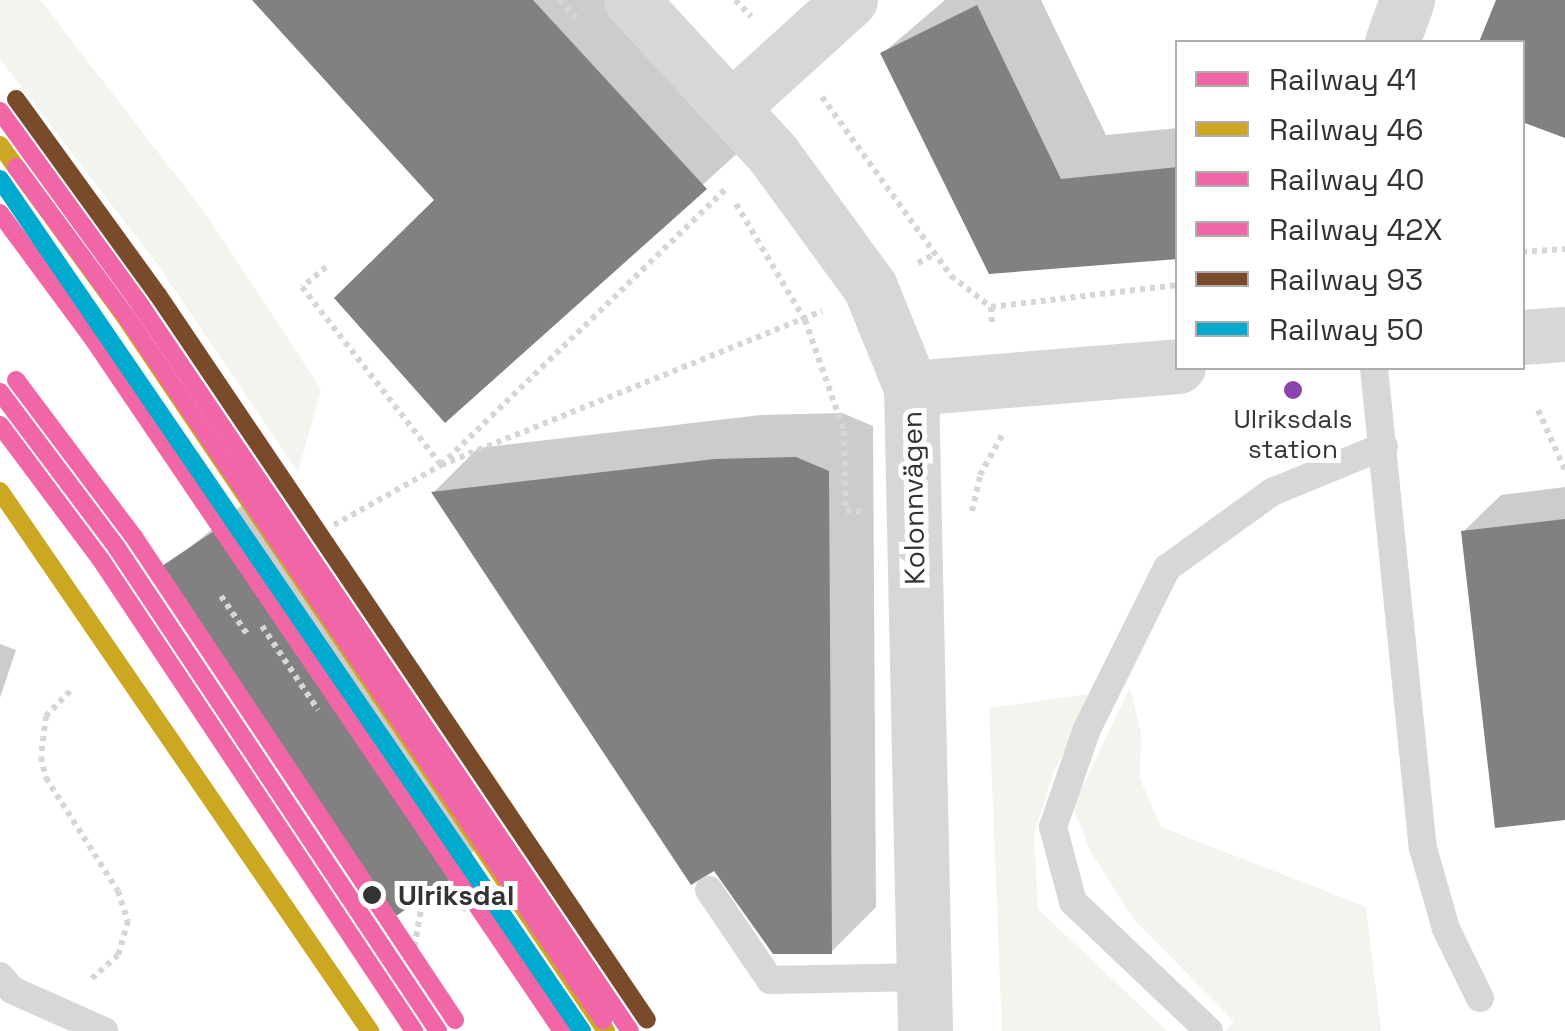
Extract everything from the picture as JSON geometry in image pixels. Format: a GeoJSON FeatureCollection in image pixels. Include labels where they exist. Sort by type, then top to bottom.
{"type":"FeatureCollection","features":[{"type":"Feature","properties":{"kind":"street","name":"Kolonnvägen"},"geometry":{"type":"LineString","coordinates":[[631,0],[732,106],[870,287],[912,388],[925,1031]]}},
{"type":"Feature","properties":{"kind":"street"},"geometry":{"type":"LineString","coordinates":[[732,106],[850,0]]}},
{"type":"Feature","properties":{"kind":"street"},"geometry":{"type":"LineString","coordinates":[[1393,40],[1407,0]]}},
{"type":"Feature","properties":{"kind":"street"},"geometry":{"type":"LineString","coordinates":[[1525,337],[1565,334]]}},
{"type":"Feature","properties":{"kind":"street"},"geometry":{"type":"LineString","coordinates":[[912,388],[1175,366]]}},
{"type":"Feature","properties":{"kind":"lane"},"geometry":{"type":"LineString","coordinates":[[1374,370],[1423,848],[1446,929],[1480,998]]}},
{"type":"Feature","properties":{"kind":"lane"},"geometry":{"type":"LineString","coordinates":[[1209,1031],[1073,902],[1052,827],[1088,729],[1168,568],[1272,492],[1384,446]]}},
{"type":"Feature","properties":{"kind":"lane"},"geometry":{"type":"LineString","coordinates":[[709,890],[770,980],[924,978]]}},
{"type":"Feature","properties":{"kind":"lane"},"geometry":{"type":"LineString","coordinates":[[0,976],[54,1012],[104,1031]]}},
{"type":"Feature","properties":{"kind":"path"},"geometry":{"type":"LineString","coordinates":[[736,0],[791,56],[951,276],[990,306],[1175,286]]}},
{"type":"Feature","properties":{"kind":"path"},"geometry":{"type":"LineString","coordinates":[[441,466],[726,190],[805,320],[844,431],[846,511]]}},
{"type":"Feature","properties":{"kind":"path"},"geometry":{"type":"LineString","coordinates":[[1525,252],[1565,248]]}},
{"type":"Feature","properties":{"kind":"path"},"geometry":{"type":"LineString","coordinates":[[326,267],[302,287],[441,466]]}},
{"type":"Feature","properties":{"kind":"path"},"geometry":{"type":"LineString","coordinates":[[334,526],[441,466],[805,320]]}},
{"type":"Feature","properties":{"kind":"path"},"geometry":{"type":"LineString","coordinates":[[1538,410],[1565,470]]}},
{"type":"Feature","properties":{"kind":"path"},"geometry":{"type":"LineString","coordinates":[[221,596],[247,634]]}},
{"type":"Feature","properties":{"kind":"path"},"geometry":{"type":"LineString","coordinates":[[262,626],[318,710]]}},
{"type":"Feature","properties":{"kind":"path"},"geometry":{"type":"LineString","coordinates":[[54,1012],[118,954],[127,938],[118,891],[55,797],[41,757],[46,716],[70,690]]}},
{"type":"Feature","properties":{"kind":"path"},"geometry":{"type":"LineString","coordinates":[[411,966],[424,898],[492,915]]}},
{"type":"Feature","properties":{"kind":"shaded area"},"geometry":{"type":"Polygon","coordinates":[[[0,0],[40,0],[205,213],[321,389],[298,472],[157,264],[0,59],[0,0]]]}},
{"type":"Feature","properties":{"kind":"shaded area"},"geometry":{"type":"Polygon","coordinates":[[[1130,688],[1141,733],[1140,779],[1161,827],[1366,907],[1381,1031],[1225,1031],[1234,1021],[1134,920],[1090,850],[1073,806],[1130,688]]]}},
{"type":"Feature","properties":{"kind":"shaded area"},"geometry":{"type":"Polygon","coordinates":[[[1095,693],[1053,773],[1034,835],[1038,909],[1167,1031],[1002,1031],[989,708],[1095,693]]]}},
{"type":"Feature","properties":{"kind":"building"},"geometry":{"type":"Polygon","coordinates":[[[252,0],[533,0],[707,189],[445,423],[334,298],[434,200],[252,0]]]}},
{"type":"Feature","properties":{"kind":"building"},"geometry":{"type":"Polygon","coordinates":[[[1496,0],[1565,0],[1565,138],[1525,123],[1525,40],[1480,40],[1496,0]]]}},
{"type":"Feature","properties":{"kind":"building"},"geometry":{"type":"Polygon","coordinates":[[[977,5],[1061,179],[1175,167],[1175,259],[989,274],[880,53],[977,5]]]}},
{"type":"Feature","properties":{"kind":"building"},"geometry":{"type":"Polygon","coordinates":[[[796,457],[829,471],[832,954],[773,954],[714,871],[691,885],[431,492],[715,459],[796,457]]]}},
{"type":"Feature","properties":{"kind":"building"},"geometry":{"type":"Polygon","coordinates":[[[1565,519],[1565,820],[1495,828],[1461,531],[1565,519]]]}},
{"type":"Feature","properties":{"kind":"building"},"geometry":{"type":"Polygon","coordinates":[[[214,531],[449,880],[396,916],[161,567],[214,531]]]}},
{"type":"Feature","properties":{"kind":"rail line","name":"93"},"geometry":{"type":"LineString","coordinates":[[16,99],[158,295],[647,1020]]}},
{"type":"Feature","properties":{"kind":"rail line","name":"41"},"geometry":{"type":"LineString","coordinates":[[0,111],[141,306],[630,1031]]}},
{"type":"Feature","properties":{"kind":"rail line","name":"46"},"geometry":{"type":"LineString","coordinates":[[0,145],[125,317],[606,1031]]}},
{"type":"Feature","properties":{"kind":"rail line","name":"42X"},"geometry":{"type":"LineString","coordinates":[[16,167],[128,319],[603,1020]]}},
{"type":"Feature","properties":{"kind":"rail line","name":"50"},"geometry":{"type":"LineString","coordinates":[[0,179],[582,1031]]}},
{"type":"Feature","properties":{"kind":"rail line","name":"40"},"geometry":{"type":"LineString","coordinates":[[0,213],[95,342],[562,1031]]}},
{"type":"Feature","properties":{"kind":"rail line","name":"42X"},"geometry":{"type":"LineString","coordinates":[[16,380],[134,537],[455,1020]]}},
{"type":"Feature","properties":{"kind":"rail line","name":"41"},"geometry":{"type":"LineString","coordinates":[[0,392],[117,548],[438,1031]]}},
{"type":"Feature","properties":{"kind":"rail line","name":"40"},"geometry":{"type":"LineString","coordinates":[[0,425],[101,560],[414,1031]]}},
{"type":"Feature","properties":{"kind":"rail line","name":"46"},"geometry":{"type":"LineString","coordinates":[[0,491],[370,1031]]}},
{"type":"Feature","properties":{"kind":"place","name":"Ulriksdals station"},"geometry":{"type":"Point","coordinates":[1293,390]}},
{"type":"Feature","properties":{"kind":"place","name":"Ulriksdal"},"geometry":{"type":"Point","coordinates":[372,895]}}]}
